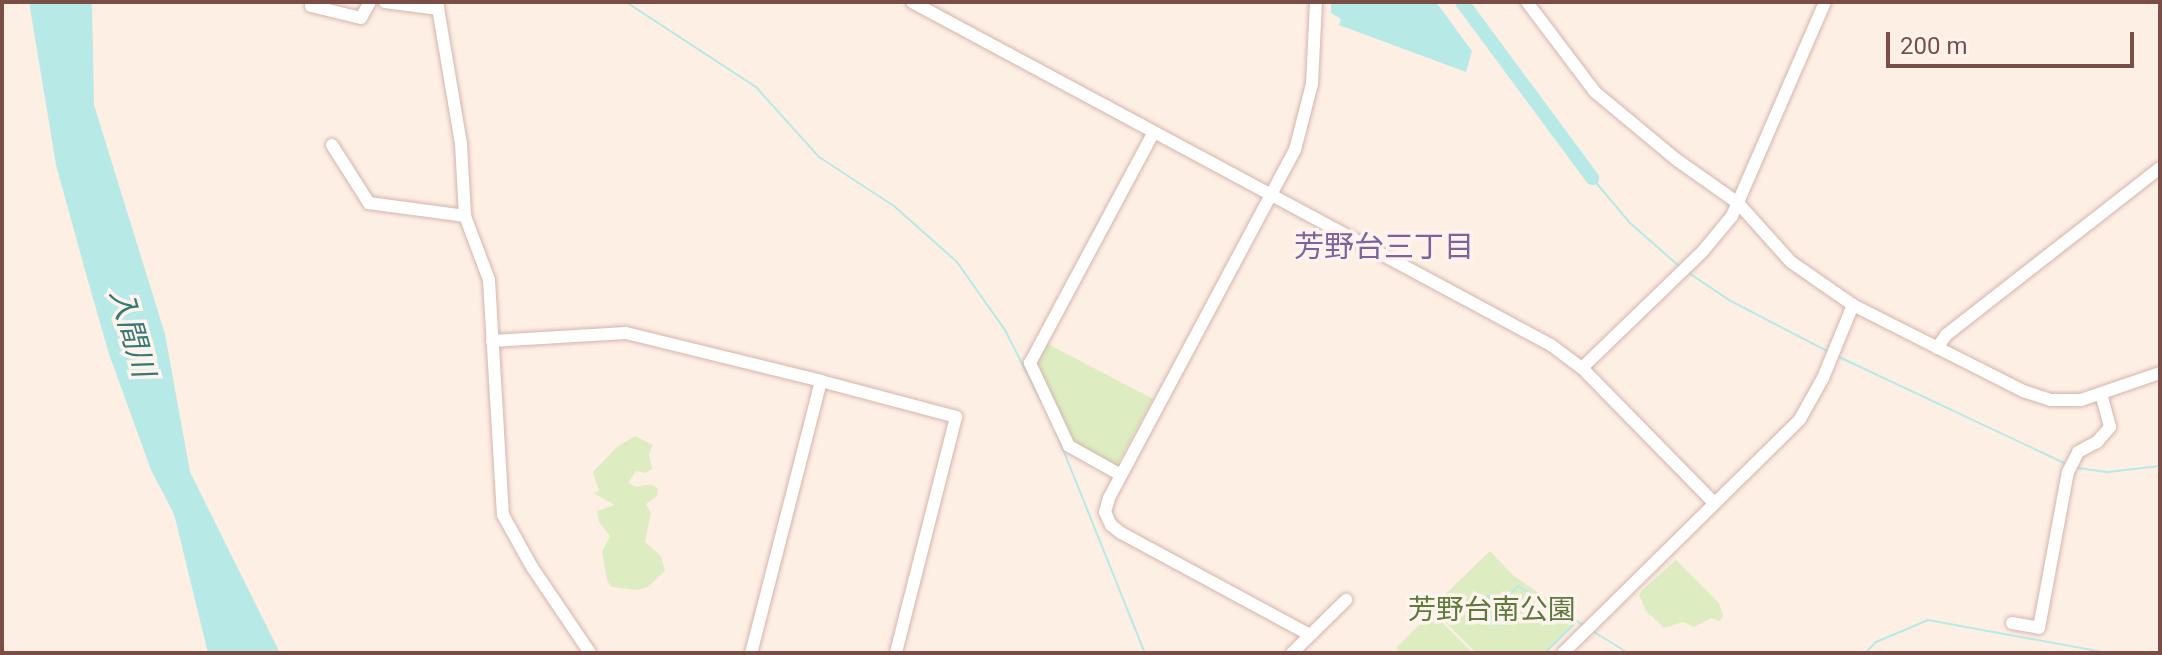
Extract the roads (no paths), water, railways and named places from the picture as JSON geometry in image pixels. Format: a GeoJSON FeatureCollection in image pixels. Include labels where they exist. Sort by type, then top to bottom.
{"type":"FeatureCollection","features":[{"type":"Feature","properties":{"kind":"street"},"geometry":{"type":"LineString","coordinates":[[311,6],[361,18],[370,2]]}},
{"type":"Feature","properties":{"kind":"street"},"geometry":{"type":"LineString","coordinates":[[385,2],[438,5],[461,144],[465,216],[489,280],[503,515],[532,567],[590,653]]}},
{"type":"Feature","properties":{"kind":"street"},"geometry":{"type":"LineString","coordinates":[[912,2],[1153,134],[1530,332],[1582,368],[1714,503]]}},
{"type":"Feature","properties":{"kind":"street"},"geometry":{"type":"LineString","coordinates":[[1310,635],[1111,525],[1106,506],[1295,150],[1307,112],[1315,59],[1316,2]]}},
{"type":"Feature","properties":{"kind":"street"},"geometry":{"type":"LineString","coordinates":[[1527,2],[1595,92],[1677,160],[1738,203],[1791,262],[1853,305],[2038,397],[2068,402],[2160,373]]}},
{"type":"Feature","properties":{"kind":"street"},"geometry":{"type":"LineString","coordinates":[[1582,368],[1703,251],[1738,203],[1825,2]]}},
{"type":"Feature","properties":{"kind":"street"},"geometry":{"type":"LineString","coordinates":[[1121,475],[1069,446],[1030,363],[1153,134]]}},
{"type":"Feature","properties":{"kind":"street"},"geometry":{"type":"LineString","coordinates":[[332,145],[369,203],[465,216]]}},
{"type":"Feature","properties":{"kind":"street"},"geometry":{"type":"LineString","coordinates":[[1937,348],[1946,335],[2160,168]]}},
{"type":"Feature","properties":{"kind":"street"},"geometry":{"type":"LineString","coordinates":[[1568,651],[1806,413],[1853,305]]}},
{"type":"Feature","properties":{"kind":"street"},"geometry":{"type":"LineString","coordinates":[[492,341],[626,333],[956,417],[896,653]]}},
{"type":"Feature","properties":{"kind":"street"},"geometry":{"type":"LineString","coordinates":[[751,653],[821,381]]}},
{"type":"Feature","properties":{"kind":"street"},"geometry":{"type":"LineString","coordinates":[[2012,623],[2039,628],[2070,466],[2078,452],[2097,442],[2110,427],[2101,394]]}},
{"type":"Feature","properties":{"kind":"street"},"geometry":{"type":"LineString","coordinates":[[1292,653],[1346,600]]}},
{"type":"Feature","properties":{"kind":"water","name":"入間川"},"geometry":{"type":"Polygon","coordinates":[[[29,2],[92,2],[94,105],[165,334],[190,472],[280,653],[208,653],[174,514],[151,470],[109,354],[56,165],[29,2]]]}},
{"type":"Feature","properties":{"kind":"water"},"geometry":{"type":"Polygon","coordinates":[[[1331,2],[1436,2],[1472,51],[1466,72],[1339,25],[1341,19],[1331,13],[1331,2]]]}},
{"type":"Feature","properties":{"kind":"water"},"geometry":{"type":"Polygon","coordinates":[[[1490,594],[1499,606],[1506,606],[1509,600],[1516,607],[1518,615],[1510,624],[1492,625],[1482,616],[1481,599],[1490,594]]]}},
{"type":"Feature","properties":{"kind":"waterway"},"geometry":{"type":"LineString","coordinates":[[626,2],[756,87],[819,157],[894,206],[957,262],[1005,330],[1041,401]]}},
{"type":"Feature","properties":{"kind":"waterway"},"geometry":{"type":"LineString","coordinates":[[1462,2],[1592,178]]}},
{"type":"Feature","properties":{"kind":"waterway"},"geometry":{"type":"LineString","coordinates":[[1592,178],[1630,223],[1680,267]]}},
{"type":"Feature","properties":{"kind":"waterway"},"geometry":{"type":"LineString","coordinates":[[1689,273],[1729,300],[1829,352]]}},
{"type":"Feature","properties":{"kind":"waterway"},"geometry":{"type":"LineString","coordinates":[[1839,357],[2068,465]]}},
{"type":"Feature","properties":{"kind":"waterway"},"geometry":{"type":"LineString","coordinates":[[1056,432],[1145,653]]}},
{"type":"Feature","properties":{"kind":"waterway"},"geometry":{"type":"LineString","coordinates":[[2078,468],[2108,472],[2160,466]]}},
{"type":"Feature","properties":{"kind":"waterway"},"geometry":{"type":"LineString","coordinates":[[1509,600],[1510,594],[1518,586],[1583,625]]}},
{"type":"Feature","properties":{"kind":"waterway"},"geometry":{"type":"LineString","coordinates":[[1865,653],[1876,642],[1928,620],[2107,653]]}},
{"type":"Feature","properties":{"kind":"waterway"},"geometry":{"type":"LineString","coordinates":[[1545,653],[1576,622]]}},
{"type":"Feature","properties":{"kind":"waterway"},"geometry":{"type":"LineString","coordinates":[[1591,630],[1628,653]]}},
{"type":"Feature","properties":{"kind":"district","name":"芳野台三丁目"},"geometry":{"type":"Point","coordinates":[1384,247]}},
{"type":"Feature","properties":{"kind":"park label","name":"芳野台南公園"},"geometry":{"type":"Point","coordinates":[1492,610]}}]}
